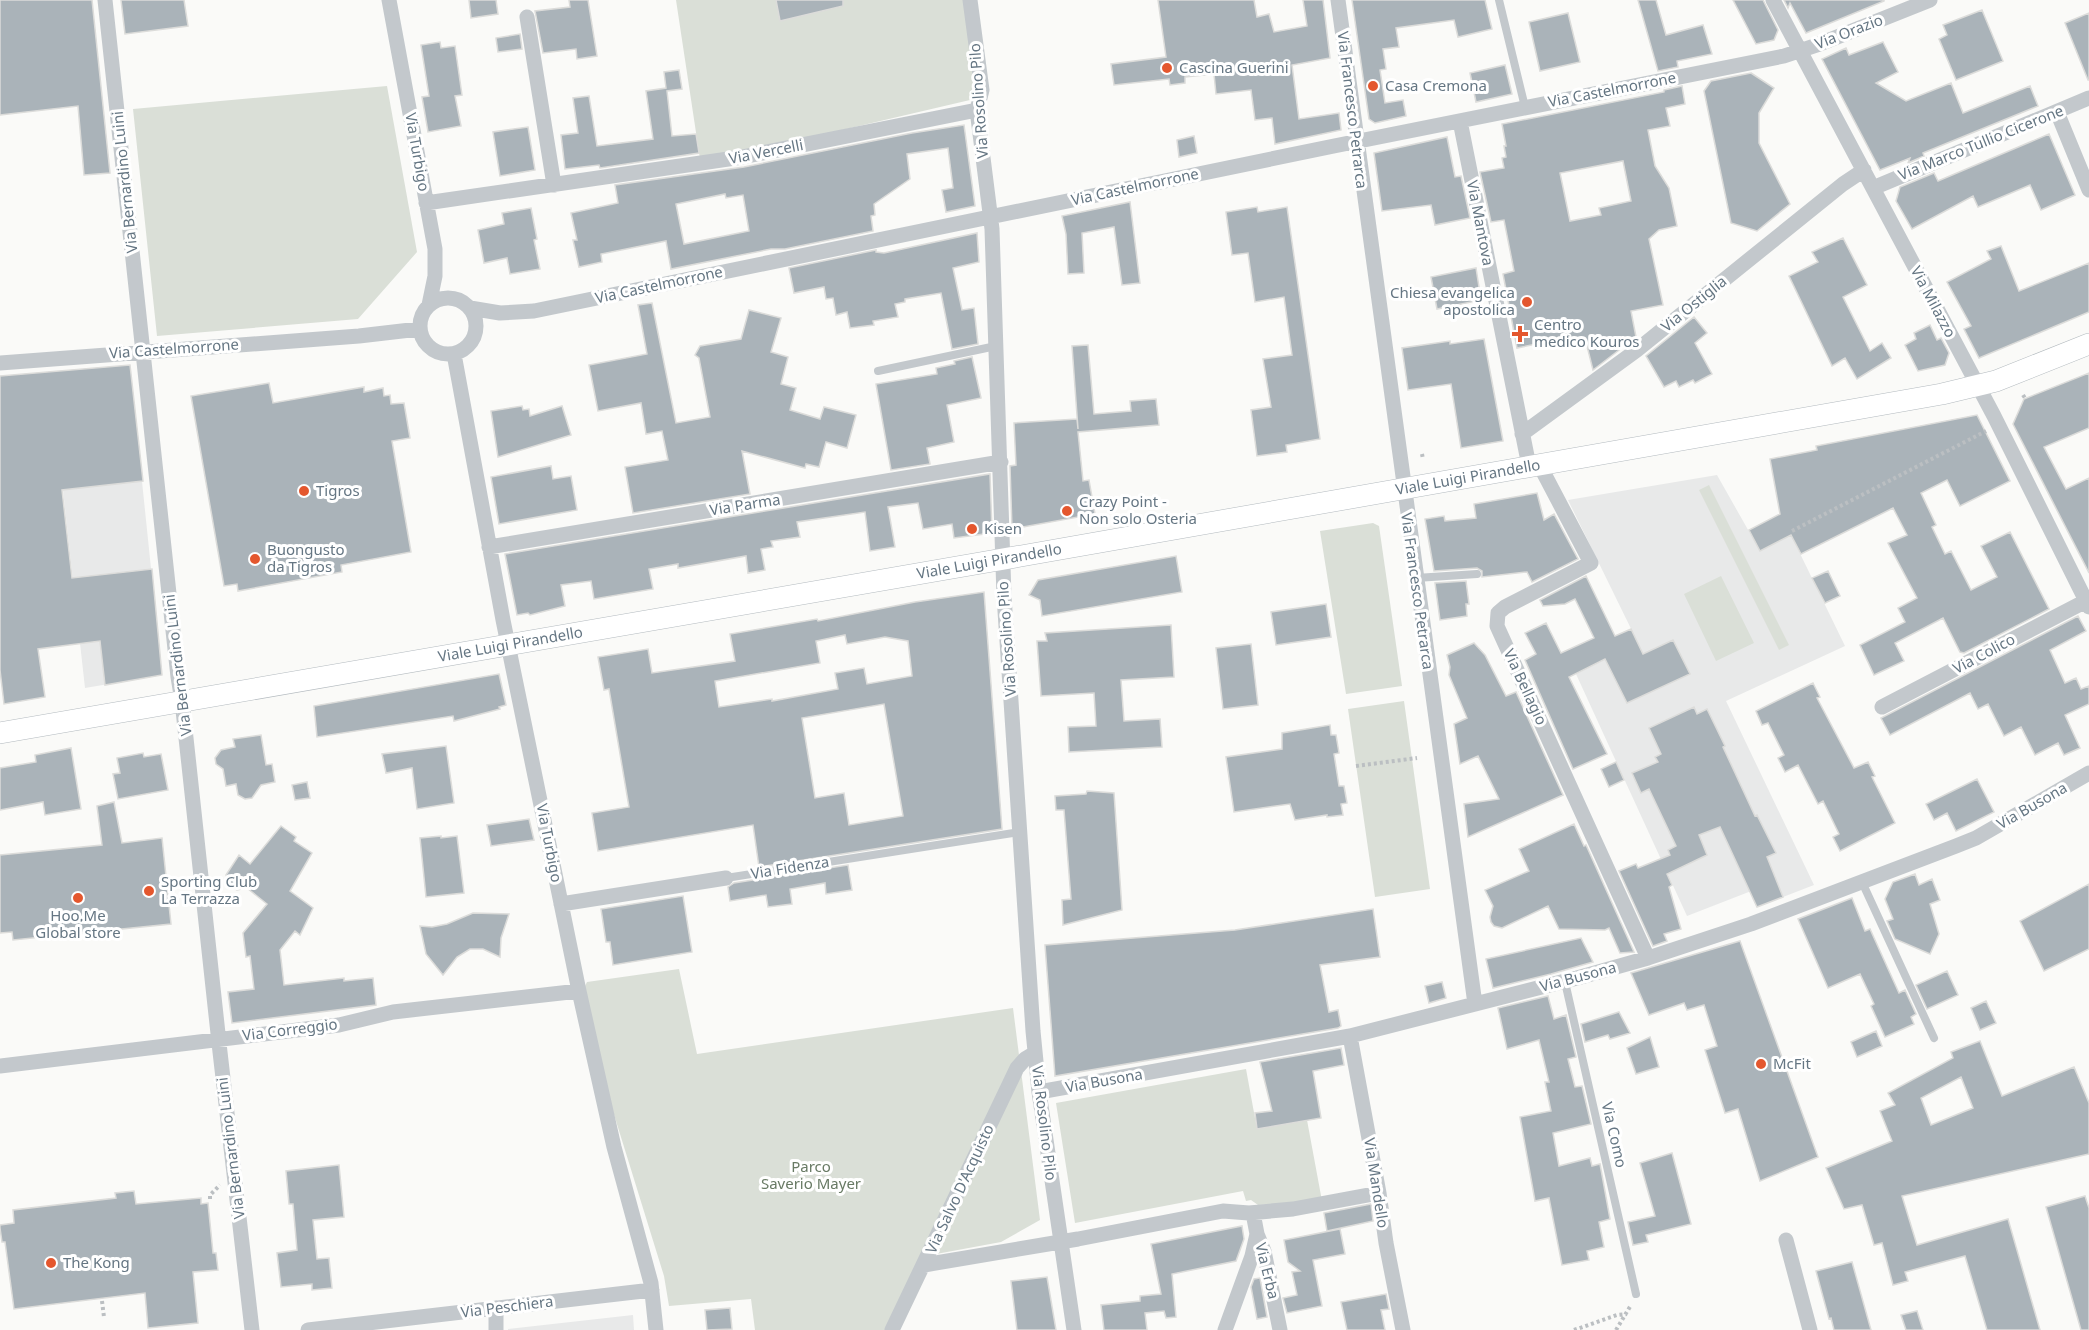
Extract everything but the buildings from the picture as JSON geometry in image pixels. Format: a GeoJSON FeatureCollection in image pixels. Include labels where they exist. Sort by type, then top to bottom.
{"type":"FeatureCollection","features":[{"type":"Feature","properties":{"kind":"main road","name":"Viale Luigi Pirandello"},"geometry":{"type":"LineString","coordinates":[[0,733],[1922,398],[2008,377],[2089,344]]}},
{"type":"Feature","properties":{"kind":"street","name":"Via Bernardino Luini"},"geometry":{"type":"LineString","coordinates":[[105,0],[178,677],[183,701],[218,1040],[252,1330]]}},
{"type":"Feature","properties":{"kind":"street","name":"Via Turbigo"},"geometry":{"type":"LineString","coordinates":[[389,0],[435,249],[433,286],[429,305]]}},
{"type":"Feature","properties":{"kind":"street","name":"Via Rosolino Pilo"},"geometry":{"type":"LineString","coordinates":[[970,0],[982,90],[977,110],[991,216],[1003,559],[1035,1053],[1074,1330]]}},
{"type":"Feature","properties":{"kind":"street","name":"Via Francesco Petrarca"},"geometry":{"type":"LineString","coordinates":[[1338,0],[1474,1004]]}},
{"type":"Feature","properties":{"kind":"street","name":"Via Milazzo"},"geometry":{"type":"LineString","coordinates":[[1773,0],[1977,386],[2088,604]]}},
{"type":"Feature","properties":{"kind":"street","name":"Via Orazio"},"geometry":{"type":"LineString","coordinates":[[1800,51],[1930,0]]}},
{"type":"Feature","properties":{"kind":"street"},"geometry":{"type":"LineString","coordinates":[[527,17],[554,185]]}},
{"type":"Feature","properties":{"kind":"street","name":"Via Castelmorrone"},"geometry":{"type":"LineString","coordinates":[[470,308],[500,313],[534,311],[1800,51]]}},
{"type":"Feature","properties":{"kind":"street","name":"Via Marco Tullio Cicerone"},"geometry":{"type":"LineString","coordinates":[[1873,188],[2089,99]]}},
{"type":"Feature","properties":{"kind":"street","name":"Via Vercelli"},"geometry":{"type":"LineString","coordinates":[[426,203],[742,157],[977,110]]}},
{"type":"Feature","properties":{"kind":"street"},"geometry":{"type":"LineString","coordinates":[[2057,112],[2089,190]]}},
{"type":"Feature","properties":{"kind":"street","name":"Via Mantova"},"geometry":{"type":"LineString","coordinates":[[1460,121],[1522,434],[1534,465]]}},
{"type":"Feature","properties":{"kind":"street","name":"Via Ostiglia"},"geometry":{"type":"LineString","coordinates":[[1522,434],[1637,350],[1843,184],[1864,170]]}},
{"type":"Feature","properties":{"kind":"street"},"geometry":{"type":"LineString","coordinates":[[445,297],[463,302],[470,308],[476,326],[475,335],[463,350],[454,354],[435,352],[427,346],[419,329],[420,320],[429,305],[445,297]]}},
{"type":"Feature","properties":{"kind":"street","name":"Via Castelmorrone"},"geometry":{"type":"LineString","coordinates":[[0,363],[359,336],[419,329]]}},
{"type":"Feature","properties":{"kind":"street","name":"Via Turbigo"},"geometry":{"type":"LineString","coordinates":[[454,354],[489,548],[579,991],[612,1138],[652,1290],[656,1330]]}},
{"type":"Feature","properties":{"kind":"street","name":"Via Parma"},"geometry":{"type":"LineString","coordinates":[[489,548],[1000,462]]}},
{"type":"Feature","properties":{"kind":"street","name":"Via Bellagio"},"geometry":{"type":"LineString","coordinates":[[1534,465],[1590,563],[1505,607],[1498,614],[1497,626],[1648,958]]}},
{"type":"Feature","properties":{"kind":"street","name":"Via Colico"},"geometry":{"type":"LineString","coordinates":[[1882,707],[2088,604]]}},
{"type":"Feature","properties":{"kind":"street","name":"Via Busona"},"geometry":{"type":"LineString","coordinates":[[1039,1092],[1350,1036],[1565,982],[1648,958],[1751,924],[1976,838],[2089,773]]}},
{"type":"Feature","properties":{"kind":"street","name":"Via Fidenza"},"geometry":{"type":"LineString","coordinates":[[561,904],[726,878]]}},
{"type":"Feature","properties":{"kind":"street","name":"Via Correggio"},"geometry":{"type":"LineString","coordinates":[[0,1066],[339,1025],[393,1012],[579,991]]}},
{"type":"Feature","properties":{"kind":"street","name":"Via Mandello"},"geometry":{"type":"LineString","coordinates":[[1350,1036],[1403,1330]]}},
{"type":"Feature","properties":{"kind":"street","name":"Via Salvo D'Acquisto"},"geometry":{"type":"LineString","coordinates":[[892,1330],[1017,1068],[1035,1053]]}},
{"type":"Feature","properties":{"kind":"street"},"geometry":{"type":"LineString","coordinates":[[924,1265],[1220,1212],[1253,1213],[1314,1205],[1379,1192]]}},
{"type":"Feature","properties":{"kind":"street","name":"Via Erba"},"geometry":{"type":"LineString","coordinates":[[1253,1213],[1257,1234],[1264,1251],[1280,1330]]}},
{"type":"Feature","properties":{"kind":"street"},"geometry":{"type":"LineString","coordinates":[[1225,1330],[1252,1256],[1257,1234]]}},
{"type":"Feature","properties":{"kind":"street"},"geometry":{"type":"LineString","coordinates":[[1786,1240],[1810,1330]]}},
{"type":"Feature","properties":{"kind":"street","name":"Via Peschiera"},"geometry":{"type":"LineString","coordinates":[[308,1330],[362,1327],[496,1308],[652,1290]]}},
{"type":"Feature","properties":{"kind":"street"},"geometry":{"type":"LineString","coordinates":[[496,1308],[496,1330]]}},
{"type":"Feature","properties":{"kind":"lane"},"geometry":{"type":"LineString","coordinates":[[1499,0],[1525,107]]}},
{"type":"Feature","properties":{"kind":"lane"},"geometry":{"type":"LineString","coordinates":[[878,371],[996,346]]}},
{"type":"Feature","properties":{"kind":"lane"},"geometry":{"type":"LineString","coordinates":[[1415,578],[1477,574]]}},
{"type":"Feature","properties":{"kind":"lane","name":"Via Fidenza"},"geometry":{"type":"LineString","coordinates":[[726,878],[1020,832]]}},
{"type":"Feature","properties":{"kind":"lane"},"geometry":{"type":"LineString","coordinates":[[1862,882],[1934,1038]]}},
{"type":"Feature","properties":{"kind":"lane","name":"Via Como"},"geometry":{"type":"LineString","coordinates":[[1565,982],[1636,1294]]}},
{"type":"Feature","properties":{"kind":"path"},"geometry":{"type":"LineString","coordinates":[[1792,531],[1987,430]]}},
{"type":"Feature","properties":{"kind":"path"},"geometry":{"type":"LineString","coordinates":[[1356,766],[1417,758]]}},
{"type":"Feature","properties":{"kind":"path"},"geometry":{"type":"LineString","coordinates":[[210,1198],[222,1182]]}},
{"type":"Feature","properties":{"kind":"path"},"geometry":{"type":"LineString","coordinates":[[1616,1330],[1627,1314],[1636,1294]]}},
{"type":"Feature","properties":{"kind":"path"},"geometry":{"type":"LineString","coordinates":[[102,1301],[104,1317]]}},
{"type":"Feature","properties":{"kind":"path"},"geometry":{"type":"LineString","coordinates":[[1574,1330],[1617,1315],[1627,1314]]}},
{"type":"Feature","properties":{"kind":"shaded area"},"geometry":{"type":"Polygon","coordinates":[[[130,365],[162,675],[85,688],[50,373],[130,365]]]}},
{"type":"Feature","properties":{"kind":"shaded area"},"geometry":{"type":"Polygon","coordinates":[[[1717,475],[1760,551],[1791,535],[1845,646],[1726,701],[1814,885],[1783,897],[1777,881],[1687,916],[1576,674],[1638,643],[1568,500],[1717,475]]]}},
{"type":"Feature","properties":{"kind":"shaded area"},"geometry":{"type":"Polygon","coordinates":[[[633,1315],[634,1330],[508,1330],[508,1329],[633,1315]]]}},
{"type":"Feature","properties":{"kind":"green space"},"geometry":{"type":"Polygon","coordinates":[[[676,0],[964,0],[976,89],[970,100],[812,137],[700,159],[676,0]]]}},
{"type":"Feature","properties":{"kind":"green space"},"geometry":{"type":"Polygon","coordinates":[[[387,86],[417,252],[358,319],[157,336],[133,109],[387,86]]]}},
{"type":"Feature","properties":{"kind":"green space"},"geometry":{"type":"Polygon","coordinates":[[[1709,485],[1789,645],[1779,650],[1699,490],[1709,485]]]}},
{"type":"Feature","properties":{"kind":"green space"},"geometry":{"type":"Polygon","coordinates":[[[1373,523],[1379,526],[1402,686],[1346,694],[1320,531],[1373,523]]]}},
{"type":"Feature","properties":{"kind":"green space"},"geometry":{"type":"Polygon","coordinates":[[[1721,576],[1754,643],[1716,661],[1684,594],[1721,576]]]}},
{"type":"Feature","properties":{"kind":"green space"},"geometry":{"type":"Polygon","coordinates":[[[1404,701],[1430,889],[1375,897],[1348,709],[1404,701]]]}},
{"type":"Feature","properties":{"kind":"green space","name":"Parco Saverio Mayer"},"geometry":{"type":"Polygon","coordinates":[[[679,969],[697,1054],[1013,1008],[1040,1220],[1001,1242],[920,1257],[886,1330],[755,1330],[751,1299],[669,1306],[664,1276],[603,1079],[585,986],[587,982],[679,969]]]}},
{"type":"Feature","properties":{"kind":"green space"},"geometry":{"type":"Polygon","coordinates":[[[1246,1069],[1257,1129],[1307,1120],[1322,1201],[1258,1205],[1251,1200],[1246,1201],[1243,1191],[1075,1223],[1056,1103],[1246,1069]]]}},
{"type":"Feature","properties":{"kind":"place","name":"Cascina Guerini"},"geometry":{"type":"Point","coordinates":[1167,68]}},
{"type":"Feature","properties":{"kind":"place","name":"Casa Cremona"},"geometry":{"type":"Point","coordinates":[1373,86]}},
{"type":"Feature","properties":{"kind":"place","name":"Chiesa evangelica apostolica"},"geometry":{"type":"Point","coordinates":[1527,302]}},
{"type":"Feature","properties":{"kind":"place","name":"Centro medico Kouros"},"geometry":{"type":"Point","coordinates":[1520,334]}},
{"type":"Feature","properties":{"kind":"place","name":"Tigros"},"geometry":{"type":"Point","coordinates":[304,491]}},
{"type":"Feature","properties":{"kind":"place","name":"Crazy Point - Non solo Osteria"},"geometry":{"type":"Point","coordinates":[1067,511]}},
{"type":"Feature","properties":{"kind":"place","name":"Kisen"},"geometry":{"type":"Point","coordinates":[972,529]}},
{"type":"Feature","properties":{"kind":"place","name":"Buongusto da Tigros"},"geometry":{"type":"Point","coordinates":[255,559]}},
{"type":"Feature","properties":{"kind":"place","name":"Sporting Club La Terrazza"},"geometry":{"type":"Point","coordinates":[149,891]}},
{"type":"Feature","properties":{"kind":"place","name":"Hoo.Me Global store"},"geometry":{"type":"Point","coordinates":[78,898]}},
{"type":"Feature","properties":{"kind":"place","name":"McFit"},"geometry":{"type":"Point","coordinates":[1761,1064]}},
{"type":"Feature","properties":{"kind":"place","name":"The Kong"},"geometry":{"type":"Point","coordinates":[51,1263]}}]}
